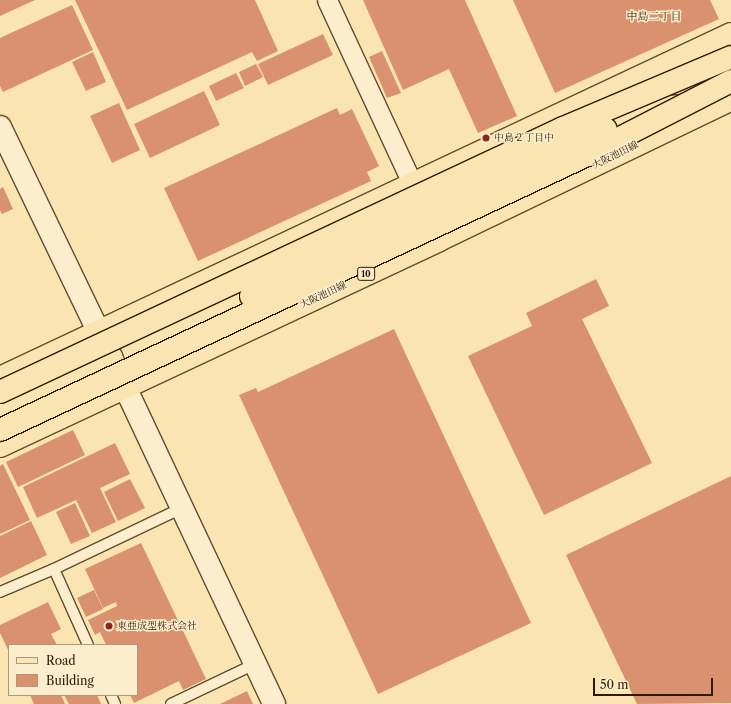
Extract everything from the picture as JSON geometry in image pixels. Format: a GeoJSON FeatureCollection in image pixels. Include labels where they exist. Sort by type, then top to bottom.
{"type":"FeatureCollection","features":[{"type":"Feature","properties":{"kind":"main road"},"geometry":{"type":"LineString","coordinates":[[0,378],[413,185],[731,34]]}},
{"type":"Feature","properties":{"kind":"main road"},"geometry":{"type":"LineString","coordinates":[[0,392],[563,128],[731,56]]}},
{"type":"Feature","properties":{"kind":"main road"},"geometry":{"type":"LineString","coordinates":[[0,429],[587,156],[731,81]]}},
{"type":"Feature","properties":{"kind":"main road"},"geometry":{"type":"LineString","coordinates":[[0,429],[131,352],[606,129],[655,109],[731,99]]}},
{"type":"Feature","properties":{"kind":"main road","name":"大阪池田線"},"geometry":{"type":"LineString","coordinates":[[0,446],[439,240],[731,99]]}},
{"type":"Feature","properties":{"kind":"main road"},"geometry":{"type":"LineString","coordinates":[[0,409],[112,358]]}},
{"type":"Feature","properties":{"kind":"street"},"geometry":{"type":"LineString","coordinates":[[327,0],[439,240]]}},
{"type":"Feature","properties":{"kind":"street"},"geometry":{"type":"LineString","coordinates":[[0,127],[98,332],[112,358],[274,704]]}},
{"type":"Feature","properties":{"kind":"lane"},"geometry":{"type":"LineString","coordinates":[[0,592],[54,569],[182,508]]}},
{"type":"Feature","properties":{"kind":"lane"},"geometry":{"type":"LineString","coordinates":[[54,569],[88,644]]}},
{"type":"Feature","properties":{"kind":"lane"},"geometry":{"type":"LineString","coordinates":[[171,704],[255,664]]}},
{"type":"Feature","properties":{"kind":"building"},"geometry":{"type":"Polygon","coordinates":[[[0,0],[35,0],[0,16],[0,0]]]}},
{"type":"Feature","properties":{"kind":"building"},"geometry":{"type":"Polygon","coordinates":[[[75,0],[255,0],[278,51],[257,61],[252,52],[127,110],[75,0]]]}},
{"type":"Feature","properties":{"kind":"building"},"geometry":{"type":"Polygon","coordinates":[[[363,0],[465,0],[517,116],[478,133],[449,69],[403,90],[363,0]]]}},
{"type":"Feature","properties":{"kind":"building"},"geometry":{"type":"Polygon","coordinates":[[[513,0],[710,0],[719,19],[555,93],[513,0]]]}},
{"type":"Feature","properties":{"kind":"building"},"geometry":{"type":"Polygon","coordinates":[[[72,5],[93,50],[3,92],[0,86],[0,38],[72,5]]]}},
{"type":"Feature","properties":{"kind":"building"},"geometry":{"type":"Polygon","coordinates":[[[323,34],[333,55],[268,85],[258,64],[323,34]]]}},
{"type":"Feature","properties":{"kind":"building"},"geometry":{"type":"Polygon","coordinates":[[[382,51],[401,93],[387,98],[369,57],[382,51]]]}},
{"type":"Feature","properties":{"kind":"building"},"geometry":{"type":"Polygon","coordinates":[[[93,52],[106,82],[86,91],[72,62],[93,52]]]}},
{"type":"Feature","properties":{"kind":"building"},"geometry":{"type":"Polygon","coordinates":[[[256,64],[263,77],[245,86],[239,72],[256,64]]]}},
{"type":"Feature","properties":{"kind":"building"},"geometry":{"type":"Polygon","coordinates":[[[236,73],[244,88],[216,101],[209,86],[236,73]]]}},
{"type":"Feature","properties":{"kind":"building"},"geometry":{"type":"Polygon","coordinates":[[[204,91],[220,125],[150,158],[134,124],[204,91]]]}},
{"type":"Feature","properties":{"kind":"building"},"geometry":{"type":"Polygon","coordinates":[[[119,103],[140,150],[112,163],[90,116],[119,103]]]}},
{"type":"Feature","properties":{"kind":"building"},"geometry":{"type":"Polygon","coordinates":[[[337,108],[340,115],[352,109],[379,166],[367,172],[371,181],[198,261],[164,188],[337,108]]]}},
{"type":"Feature","properties":{"kind":"building"},"geometry":{"type":"Polygon","coordinates":[[[3,187],[13,209],[2,214],[0,210],[0,189],[3,187]]]}},
{"type":"Feature","properties":{"kind":"building"},"geometry":{"type":"Polygon","coordinates":[[[596,279],[609,306],[582,319],[652,463],[544,515],[468,356],[532,326],[526,313],[596,279]]]}},
{"type":"Feature","properties":{"kind":"building"},"geometry":{"type":"Polygon","coordinates":[[[394,329],[531,623],[378,694],[239,395],[256,388],[258,392],[394,329]]]}},
{"type":"Feature","properties":{"kind":"building"},"geometry":{"type":"Polygon","coordinates":[[[73,430],[85,455],[18,487],[6,462],[73,430]]]}},
{"type":"Feature","properties":{"kind":"building"},"geometry":{"type":"Polygon","coordinates":[[[115,443],[130,474],[100,488],[116,522],[92,533],[76,500],[37,518],[23,487],[115,443]]]}},
{"type":"Feature","properties":{"kind":"building"},"geometry":{"type":"Polygon","coordinates":[[[3,464],[30,520],[0,534],[0,466],[3,464]]]}},
{"type":"Feature","properties":{"kind":"building"},"geometry":{"type":"Polygon","coordinates":[[[731,476],[731,703],[637,704],[566,555],[731,476]]]}},
{"type":"Feature","properties":{"kind":"building"},"geometry":{"type":"Polygon","coordinates":[[[130,479],[145,508],[118,521],[104,492],[130,479]]]}},
{"type":"Feature","properties":{"kind":"building"},"geometry":{"type":"Polygon","coordinates":[[[75,503],[90,536],[71,544],[56,512],[75,503]]]}},
{"type":"Feature","properties":{"kind":"building"},"geometry":{"type":"Polygon","coordinates":[[[31,521],[47,555],[0,578],[0,536],[31,521]]]}},
{"type":"Feature","properties":{"kind":"building"},"geometry":{"type":"Polygon","coordinates":[[[141,543],[206,679],[183,690],[179,681],[134,703],[130,696],[138,696],[138,644],[106,644],[100,632],[95,635],[88,620],[117,606],[116,602],[103,608],[85,569],[141,543]]]}},
{"type":"Feature","properties":{"kind":"building"},"geometry":{"type":"Polygon","coordinates":[[[94,590],[103,609],[86,617],[77,598],[94,590]]]}},
{"type":"Feature","properties":{"kind":"building"},"geometry":{"type":"Polygon","coordinates":[[[48,602],[61,629],[51,634],[56,644],[8,644],[8,650],[0,633],[0,625],[48,602]]]}},
{"type":"Feature","properties":{"kind":"building"},"geometry":{"type":"Polygon","coordinates":[[[247,691],[253,704],[220,704],[247,691]]]}},
{"type":"Feature","properties":{"kind":"building"},"geometry":{"type":"Polygon","coordinates":[[[30,696],[61,696],[65,704],[34,704],[30,696]]]}},
{"type":"Feature","properties":{"kind":"building"},"geometry":{"type":"Polygon","coordinates":[[[65,696],[97,696],[101,704],[69,704],[65,696]]]}},
{"type":"Feature","properties":{"kind":"place","name":"中島２丁目中"},"geometry":{"type":"Point","coordinates":[486,138]}},
{"type":"Feature","properties":{"kind":"place","name":"東亜成型株式会社"},"geometry":{"type":"Point","coordinates":[109,626]}},
{"type":"Feature","properties":{"kind":"district","name":"中島二丁目"},"geometry":{"type":"Point","coordinates":[654,16]}}]}
